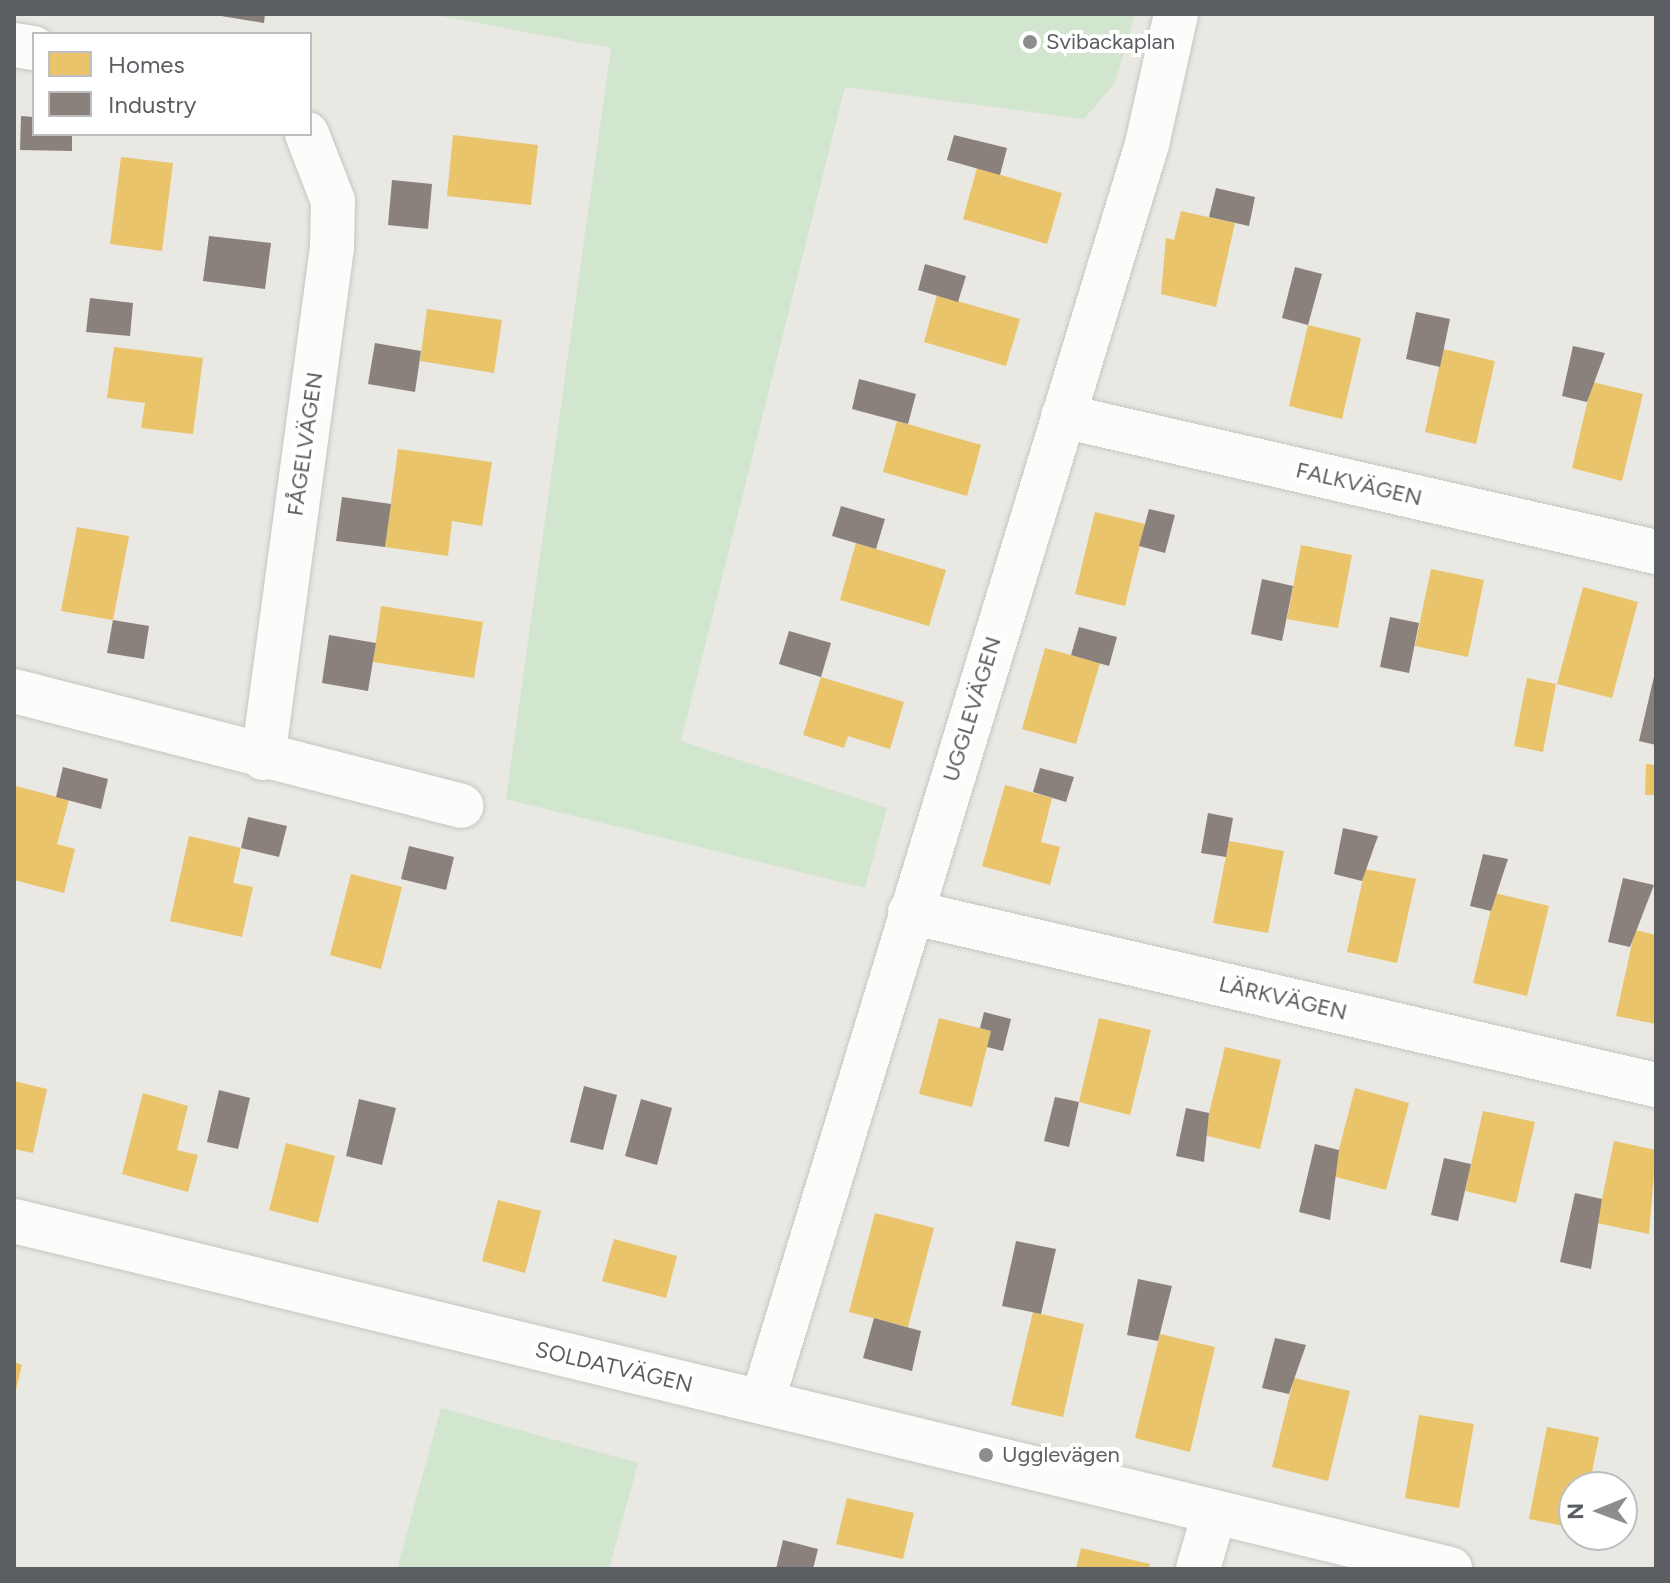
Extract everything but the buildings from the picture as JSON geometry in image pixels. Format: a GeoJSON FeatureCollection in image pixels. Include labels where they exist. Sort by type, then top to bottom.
{"type":"FeatureCollection","features":[{"type":"Feature","properties":{"kind":"street","name":"UGGLEVÄGEN"},"geometry":{"type":"LineString","coordinates":[[762,1402],[1147,144],[1176,14]]}},
{"type":"Feature","properties":{"kind":"street","name":"FÅGELVÄGEN"},"geometry":{"type":"LineString","coordinates":[[263,758],[332,248],[333,201],[308,136]]}},
{"type":"Feature","properties":{"kind":"street","name":"FALKVÄGEN"},"geometry":{"type":"LineString","coordinates":[[1063,416],[1656,552]]}},
{"type":"Feature","properties":{"kind":"street"},"geometry":{"type":"LineString","coordinates":[[14,691],[263,758],[461,806]]}},
{"type":"Feature","properties":{"kind":"street","name":"LÄRKVÄGEN"},"geometry":{"type":"LineString","coordinates":[[910,912],[1656,1085]]}},
{"type":"Feature","properties":{"kind":"street","name":"SOLDATVÄGEN"},"geometry":{"type":"LineString","coordinates":[[14,1221],[762,1402],[1213,1517],[1450,1569]]}},
{"type":"Feature","properties":{"kind":"street"},"geometry":{"type":"LineString","coordinates":[[1198,1569],[1213,1517]]}},
{"type":"Feature","properties":{"kind":"green space"},"geometry":{"type":"Polygon","coordinates":[[[430,14],[1135,14],[1115,83],[1084,119],[845,87],[681,741],[887,808],[865,888],[506,799],[611,48],[430,14]]]}},
{"type":"Feature","properties":{"kind":"green space"},"geometry":{"type":"Polygon","coordinates":[[[441,1408],[638,1463],[609,1569],[397,1569],[441,1408]]]}},
{"type":"Feature","properties":{"kind":"place","name":"Svibackaplan"},"geometry":{"type":"Point","coordinates":[1030,42]}},
{"type":"Feature","properties":{"kind":"place","name":"Ugglevägen"},"geometry":{"type":"Point","coordinates":[986,1455]}}]}
